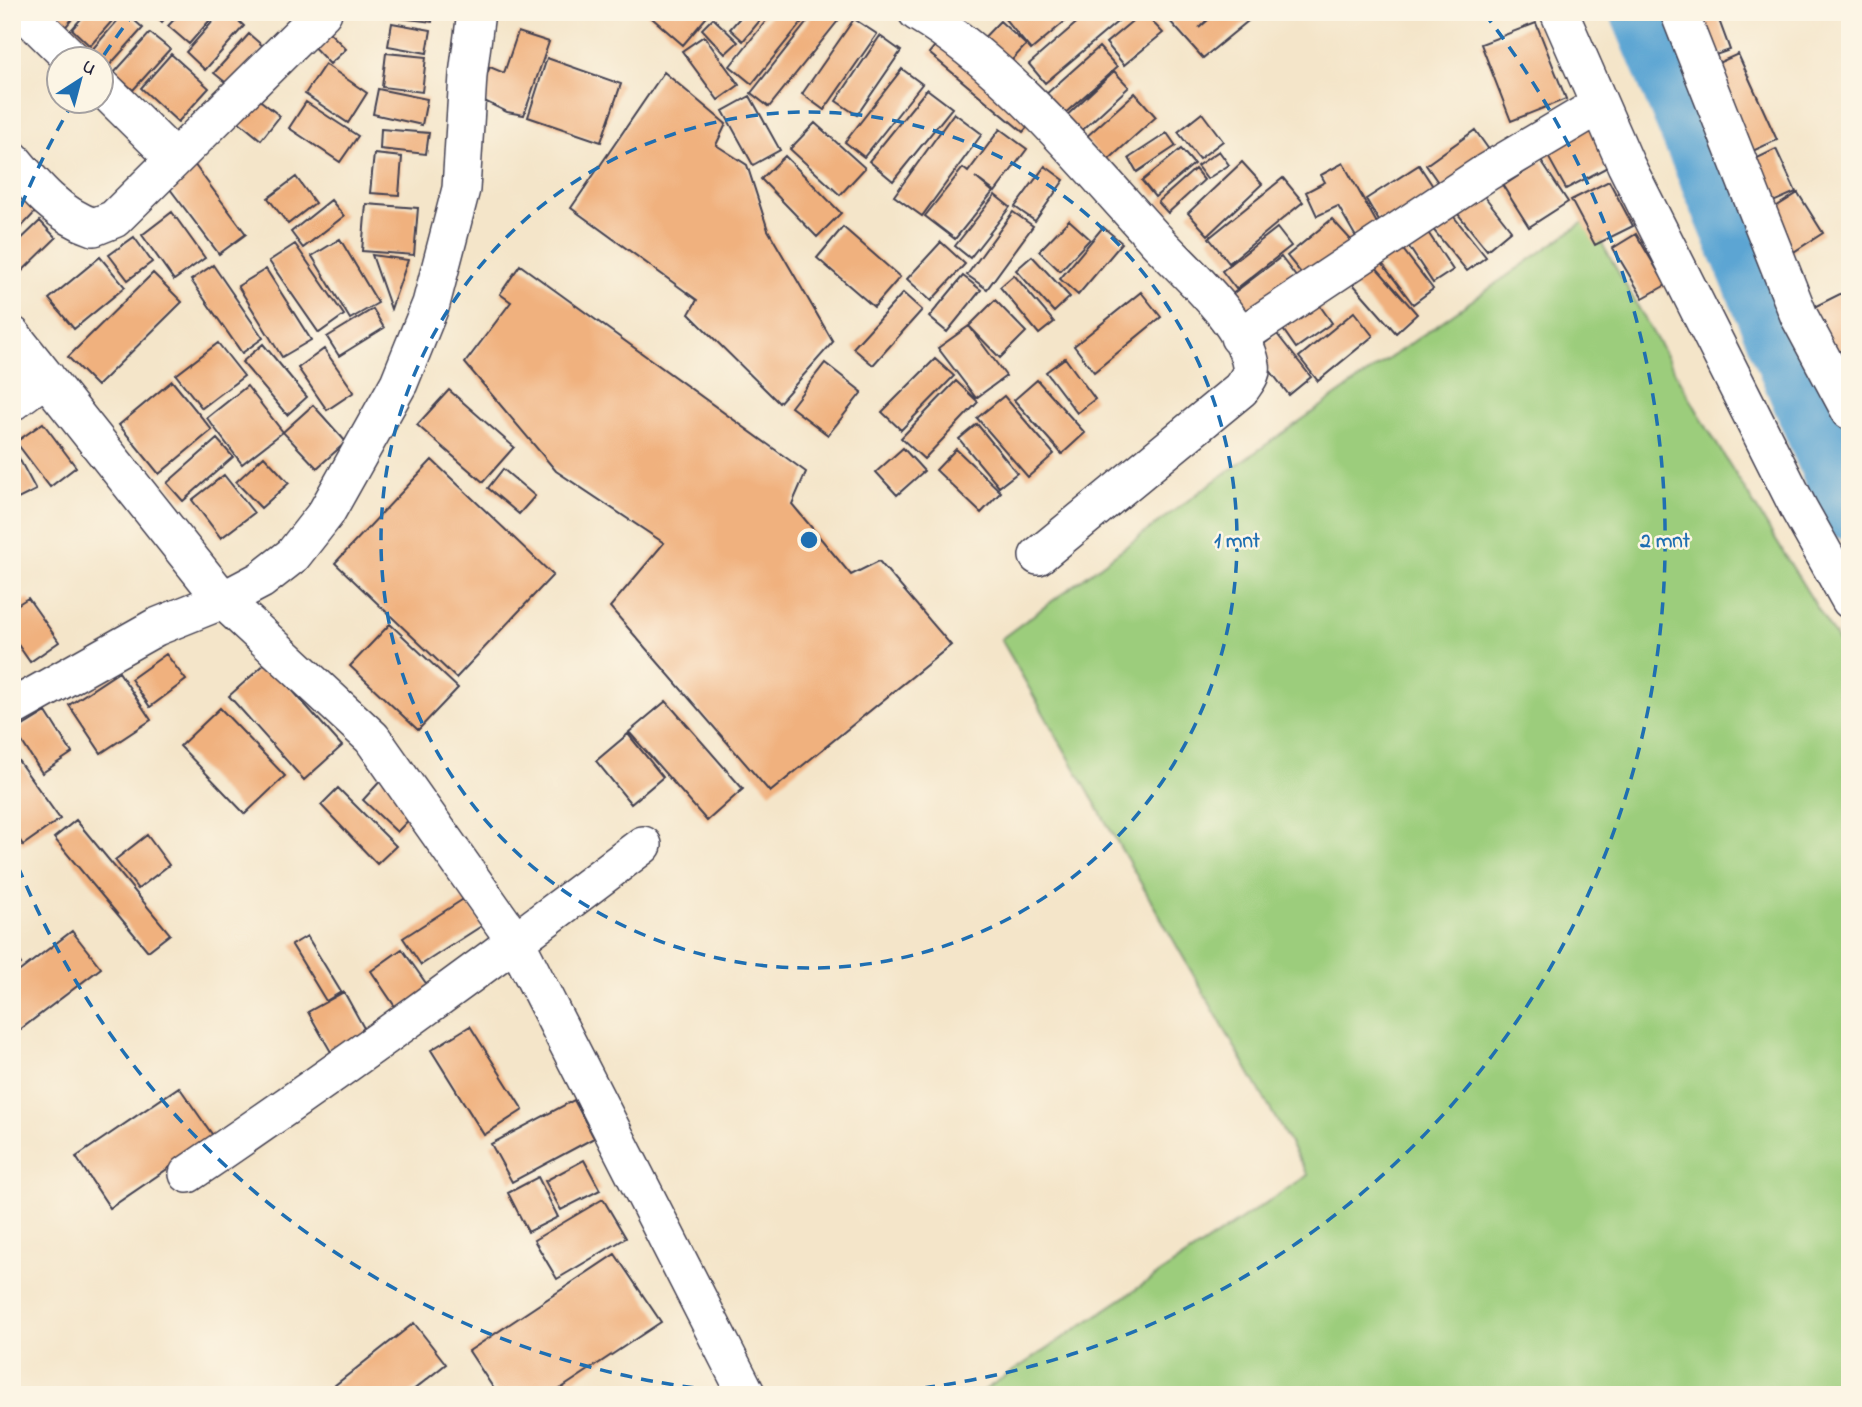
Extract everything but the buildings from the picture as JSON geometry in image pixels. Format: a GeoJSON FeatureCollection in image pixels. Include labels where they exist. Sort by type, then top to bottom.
{"type":"FeatureCollection","features":[{"type":"Feature","properties":{"kind":"street"},"geometry":{"type":"LineString","coordinates":[[24,12],[59,46]]}},
{"type":"Feature","properties":{"kind":"street"},"geometry":{"type":"LineString","coordinates":[[12,708],[156,627],[223,600],[261,580],[293,555],[326,513],[399,383],[431,304],[461,189],[468,75],[476,12]]}},
{"type":"Feature","properties":{"kind":"street"},"geometry":{"type":"LineString","coordinates":[[918,12],[953,36],[1026,100],[1216,303],[1239,337],[1251,366],[1250,375],[1241,389],[1038,556]]}},
{"type":"Feature","properties":{"kind":"street"},"geometry":{"type":"LineString","coordinates":[[1559,12],[1598,106],[1798,509],[1850,600]]}},
{"type":"Feature","properties":{"kind":"street"},"geometry":{"type":"LineString","coordinates":[[1679,12],[1799,316],[1850,411]]}},
{"type":"Feature","properties":{"kind":"street"},"geometry":{"type":"LineString","coordinates":[[12,159],[35,187],[74,220],[94,227],[114,219],[303,19]]}},
{"type":"Feature","properties":{"kind":"street"},"geometry":{"type":"LineString","coordinates":[[116,101],[173,157]]}},
{"type":"Feature","properties":{"kind":"street"},"geometry":{"type":"LineString","coordinates":[[1239,337],[1486,172],[1598,106]]}},
{"type":"Feature","properties":{"kind":"street"},"geometry":{"type":"LineString","coordinates":[[12,335],[223,600],[372,738],[516,942],[747,1395]]}},
{"type":"Feature","properties":{"kind":"street"},"geometry":{"type":"LineString","coordinates":[[12,401],[46,377]]}},
{"type":"Feature","properties":{"kind":"street"},"geometry":{"type":"LineString","coordinates":[[188,1174],[298,1099],[516,942],[643,845]]}},
{"type":"Feature","properties":{"kind":"green space"},"geometry":{"type":"Polygon","coordinates":[[[1588,219],[1707,428],[1850,661],[1850,1395],[977,1395],[1308,1175],[1001,639],[1213,482],[1588,219]]]}},
{"type":"Feature","properties":{"kind":"waterway"},"geometry":{"type":"LineString","coordinates":[[1643,12],[1850,508]]}}]}
